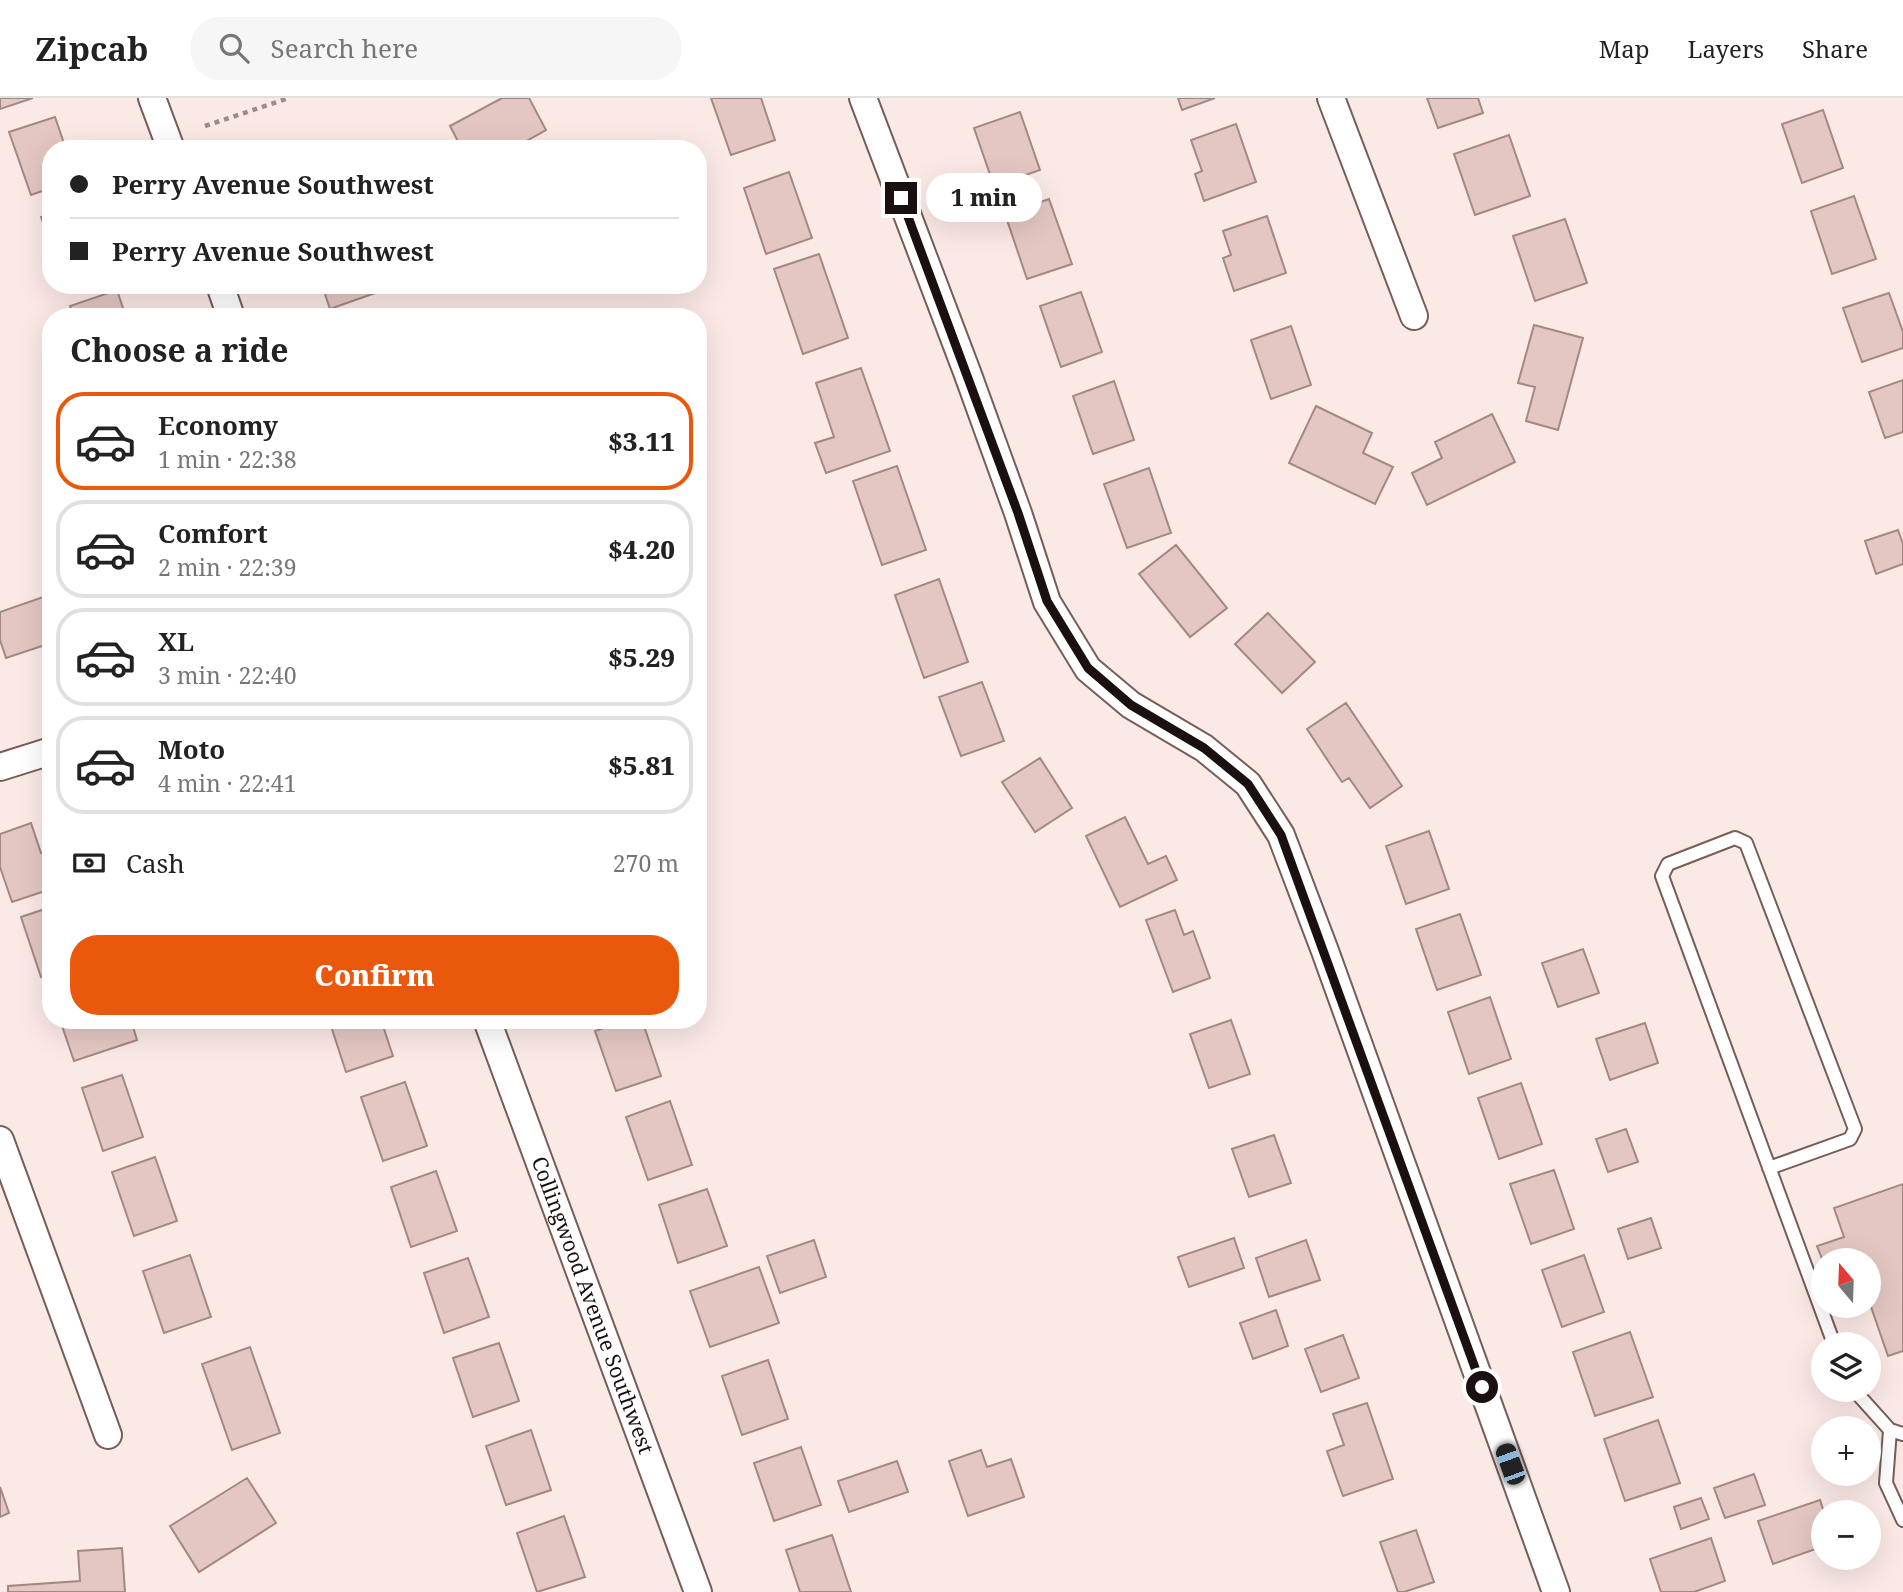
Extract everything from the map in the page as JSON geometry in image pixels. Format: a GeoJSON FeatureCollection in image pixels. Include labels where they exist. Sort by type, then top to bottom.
{"type":"FeatureCollection","features":[{"type":"Feature","properties":{"kind":"street"},"geometry":{"type":"LineString","coordinates":[[152,98],[168,140]]}},
{"type":"Feature","properties":{"kind":"street"},"geometry":{"type":"LineString","coordinates":[[863,98],[1018,513],[1047,601],[1088,668],[1131,705],[1204,748],[1248,784],[1281,835],[1556,1592]]}},
{"type":"Feature","properties":{"kind":"street"},"geometry":{"type":"LineString","coordinates":[[1331,98],[1414,316]]}},
{"type":"Feature","properties":{"kind":"street"},"geometry":{"type":"LineString","coordinates":[[0,767],[42,754]]}},
{"type":"Feature","properties":{"kind":"street","name":"Collingwood Avenue Southwest"},"geometry":{"type":"LineString","coordinates":[[490,1029],[698,1592]]}},
{"type":"Feature","properties":{"kind":"street"},"geometry":{"type":"LineString","coordinates":[[0,1140],[108,1435]]}},
{"type":"Feature","properties":{"kind":"lane"},"geometry":{"type":"LineString","coordinates":[[1769,1168],[1850,1139],[1855,1129],[1746,843],[1735,838],[1668,864],[1662,876],[1769,1168],[1830,1332]]}},
{"type":"Feature","properties":{"kind":"lane"},"geometry":{"type":"LineString","coordinates":[[1866,1402],[1897,1432],[1886,1483],[1903,1520]]}},
{"type":"Feature","properties":{"kind":"path"},"geometry":{"type":"LineString","coordinates":[[205,126],[289,98]]}},
{"type":"Feature","properties":{"kind":"building"},"geometry":{"type":"Polygon","coordinates":[[[0,98],[33,98],[0,109],[0,98]]]}},
{"type":"Feature","properties":{"kind":"building"},"geometry":{"type":"Polygon","coordinates":[[[502,98],[529,98],[546,130],[528,140],[457,140],[450,126],[502,98]]]}},
{"type":"Feature","properties":{"kind":"building"},"geometry":{"type":"Polygon","coordinates":[[[711,98],[761,98],[775,140],[731,155],[711,98]]]}},
{"type":"Feature","properties":{"kind":"building"},"geometry":{"type":"Polygon","coordinates":[[[1178,98],[1215,98],[1182,110],[1178,98]]]}},
{"type":"Feature","properties":{"kind":"building"},"geometry":{"type":"Polygon","coordinates":[[[1427,98],[1478,98],[1483,113],[1438,128],[1427,98]]]}},
{"type":"Feature","properties":{"kind":"building"},"geometry":{"type":"Polygon","coordinates":[[[1823,110],[1843,168],[1802,183],[1782,124],[1823,110]]]}},
{"type":"Feature","properties":{"kind":"building"},"geometry":{"type":"Polygon","coordinates":[[[1020,112],[1040,170],[994,186],[974,128],[1020,112]]]}},
{"type":"Feature","properties":{"kind":"building"},"geometry":{"type":"Polygon","coordinates":[[[55,117],[63,140],[42,140],[42,191],[31,195],[9,132],[55,117]]]}},
{"type":"Feature","properties":{"kind":"building"},"geometry":{"type":"Polygon","coordinates":[[[1236,124],[1256,182],[1204,201],[1195,174],[1202,171],[1191,140],[1236,124]]]}},
{"type":"Feature","properties":{"kind":"building"},"geometry":{"type":"Polygon","coordinates":[[[1509,135],[1530,196],[1475,215],[1454,154],[1509,135]]]}},
{"type":"Feature","properties":{"kind":"building"},"geometry":{"type":"Polygon","coordinates":[[[789,172],[812,238],[766,254],[744,188],[789,172]]]}},
{"type":"Feature","properties":{"kind":"building"},"geometry":{"type":"Polygon","coordinates":[[[1854,196],[1876,259],[1832,274],[1811,211],[1854,196]]]}},
{"type":"Feature","properties":{"kind":"building"},"geometry":{"type":"Polygon","coordinates":[[[1049,199],[1072,264],[1027,279],[1005,214],[1049,199]]]}},
{"type":"Feature","properties":{"kind":"building"},"geometry":{"type":"Polygon","coordinates":[[[1267,216],[1286,273],[1234,291],[1223,258],[1231,255],[1223,231],[1267,216]]]}},
{"type":"Feature","properties":{"kind":"building"},"geometry":{"type":"Polygon","coordinates":[[[1565,219],[1587,283],[1535,301],[1513,236],[1565,219]]]}},
{"type":"Feature","properties":{"kind":"building"},"geometry":{"type":"Polygon","coordinates":[[[819,254],[848,338],[803,354],[774,269],[819,254]]]}},
{"type":"Feature","properties":{"kind":"building"},"geometry":{"type":"Polygon","coordinates":[[[1081,292],[1102,352],[1061,367],[1040,306],[1081,292]]]}},
{"type":"Feature","properties":{"kind":"building"},"geometry":{"type":"Polygon","coordinates":[[[1889,293],[1903,332],[1903,348],[1862,362],[1843,308],[1889,293]]]}},
{"type":"Feature","properties":{"kind":"building"},"geometry":{"type":"Polygon","coordinates":[[[105,294],[118,294],[123,308],[71,308],[70,306],[105,294]]]}},
{"type":"Feature","properties":{"kind":"building"},"geometry":{"type":"Polygon","coordinates":[[[325,294],[372,294],[333,308],[330,308],[325,294]]]}},
{"type":"Feature","properties":{"kind":"building"},"geometry":{"type":"Polygon","coordinates":[[[1534,325],[1583,338],[1558,430],[1526,421],[1535,387],[1518,383],[1534,325]]]}},
{"type":"Feature","properties":{"kind":"building"},"geometry":{"type":"Polygon","coordinates":[[[1291,326],[1311,385],[1271,399],[1251,340],[1291,326]]]}},
{"type":"Feature","properties":{"kind":"building"},"geometry":{"type":"Polygon","coordinates":[[[861,368],[890,451],[826,473],[815,443],[834,437],[816,383],[861,368]]]}},
{"type":"Feature","properties":{"kind":"building"},"geometry":{"type":"Polygon","coordinates":[[[1903,380],[1903,432],[1885,438],[1869,392],[1903,380]]]}},
{"type":"Feature","properties":{"kind":"building"},"geometry":{"type":"Polygon","coordinates":[[[1114,381],[1134,440],[1093,454],[1073,396],[1114,381]]]}},
{"type":"Feature","properties":{"kind":"building"},"geometry":{"type":"Polygon","coordinates":[[[1316,406],[1372,433],[1363,453],[1393,467],[1375,504],[1289,463],[1316,406]]]}},
{"type":"Feature","properties":{"kind":"building"},"geometry":{"type":"Polygon","coordinates":[[[1492,414],[1515,462],[1427,505],[1412,473],[1442,458],[1435,442],[1492,414]]]}},
{"type":"Feature","properties":{"kind":"building"},"geometry":{"type":"Polygon","coordinates":[[[897,466],[926,550],[882,565],[853,481],[897,466]]]}},
{"type":"Feature","properties":{"kind":"building"},"geometry":{"type":"Polygon","coordinates":[[[1149,468],[1171,533],[1127,548],[1104,484],[1149,468]]]}},
{"type":"Feature","properties":{"kind":"building"},"geometry":{"type":"Polygon","coordinates":[[[1898,530],[1903,544],[1903,564],[1876,574],[1865,541],[1898,530]]]}},
{"type":"Feature","properties":{"kind":"building"},"geometry":{"type":"Polygon","coordinates":[[[1176,545],[1227,608],[1190,637],[1139,574],[1176,545]]]}},
{"type":"Feature","properties":{"kind":"building"},"geometry":{"type":"Polygon","coordinates":[[[939,579],[968,662],[924,678],[895,595],[939,579]]]}},
{"type":"Feature","properties":{"kind":"building"},"geometry":{"type":"Polygon","coordinates":[[[42,597],[42,646],[6,658],[0,640],[0,612],[42,597]]]}},
{"type":"Feature","properties":{"kind":"building"},"geometry":{"type":"Polygon","coordinates":[[[1268,613],[1315,662],[1282,693],[1235,644],[1268,613]]]}},
{"type":"Feature","properties":{"kind":"building"},"geometry":{"type":"Polygon","coordinates":[[[982,682],[1004,741],[961,756],[939,697],[982,682]]]}},
{"type":"Feature","properties":{"kind":"building"},"geometry":{"type":"Polygon","coordinates":[[[1346,703],[1402,786],[1370,808],[1349,778],[1342,782],[1307,729],[1346,703]]]}},
{"type":"Feature","properties":{"kind":"building"},"geometry":{"type":"Polygon","coordinates":[[[1040,758],[1072,808],[1035,832],[1002,782],[1040,758]]]}},
{"type":"Feature","properties":{"kind":"building"},"geometry":{"type":"Polygon","coordinates":[[[1125,817],[1148,864],[1166,856],[1177,880],[1120,907],[1086,836],[1125,817]]]}},
{"type":"Feature","properties":{"kind":"building"},"geometry":{"type":"Polygon","coordinates":[[[31,823],[42,853],[42,892],[12,902],[0,867],[0,834],[31,823]]]}},
{"type":"Feature","properties":{"kind":"building"},"geometry":{"type":"Polygon","coordinates":[[[1429,831],[1449,889],[1406,904],[1386,846],[1429,831]]]}},
{"type":"Feature","properties":{"kind":"building"},"geometry":{"type":"Polygon","coordinates":[[[42,910],[42,977],[41,977],[21,917],[42,910]]]}},
{"type":"Feature","properties":{"kind":"building"},"geometry":{"type":"Polygon","coordinates":[[[1175,910],[1184,935],[1193,931],[1210,978],[1173,992],[1146,920],[1175,910]]]}},
{"type":"Feature","properties":{"kind":"building"},"geometry":{"type":"Polygon","coordinates":[[[1460,914],[1481,975],[1437,990],[1416,929],[1460,914]]]}},
{"type":"Feature","properties":{"kind":"building"},"geometry":{"type":"Polygon","coordinates":[[[1583,949],[1599,993],[1558,1007],[1542,963],[1583,949]]]}},
{"type":"Feature","properties":{"kind":"building"},"geometry":{"type":"Polygon","coordinates":[[[1490,997],[1511,1059],[1469,1074],[1448,1012],[1490,997]]]}},
{"type":"Feature","properties":{"kind":"building"},"geometry":{"type":"Polygon","coordinates":[[[1231,1020],[1250,1074],[1209,1088],[1190,1034],[1231,1020]]]}},
{"type":"Feature","properties":{"kind":"building"},"geometry":{"type":"Polygon","coordinates":[[[1645,1023],[1658,1063],[1610,1080],[1596,1039],[1645,1023]]]}},
{"type":"Feature","properties":{"kind":"building"},"geometry":{"type":"Polygon","coordinates":[[[63,1029],[134,1029],[137,1040],[74,1061],[63,1029]]]}},
{"type":"Feature","properties":{"kind":"building"},"geometry":{"type":"Polygon","coordinates":[[[332,1029],[384,1029],[393,1056],[346,1072],[332,1029]]]}},
{"type":"Feature","properties":{"kind":"building"},"geometry":{"type":"Polygon","coordinates":[[[645,1029],[661,1076],[616,1091],[595,1031],[645,1029]]]}},
{"type":"Feature","properties":{"kind":"building"},"geometry":{"type":"Polygon","coordinates":[[[122,1075],[143,1137],[103,1151],[82,1088],[122,1075]]]}},
{"type":"Feature","properties":{"kind":"building"},"geometry":{"type":"Polygon","coordinates":[[[405,1082],[427,1146],[383,1161],[361,1097],[405,1082]]]}},
{"type":"Feature","properties":{"kind":"building"},"geometry":{"type":"Polygon","coordinates":[[[1521,1083],[1542,1144],[1499,1159],[1478,1098],[1521,1083]]]}},
{"type":"Feature","properties":{"kind":"building"},"geometry":{"type":"Polygon","coordinates":[[[670,1101],[692,1165],[648,1180],[626,1117],[670,1101]]]}},
{"type":"Feature","properties":{"kind":"building"},"geometry":{"type":"Polygon","coordinates":[[[1626,1129],[1638,1162],[1608,1172],[1596,1139],[1626,1129]]]}},
{"type":"Feature","properties":{"kind":"building"},"geometry":{"type":"Polygon","coordinates":[[[1274,1135],[1291,1183],[1249,1197],[1232,1149],[1274,1135]]]}},
{"type":"Feature","properties":{"kind":"building"},"geometry":{"type":"Polygon","coordinates":[[[155,1157],[177,1221],[134,1236],[112,1172],[155,1157]]]}},
{"type":"Feature","properties":{"kind":"building"},"geometry":{"type":"Polygon","coordinates":[[[1554,1170],[1574,1229],[1531,1244],[1510,1184],[1554,1170]]]}},
{"type":"Feature","properties":{"kind":"building"},"geometry":{"type":"Polygon","coordinates":[[[436,1171],[457,1231],[411,1247],[391,1187],[436,1171]]]}},
{"type":"Feature","properties":{"kind":"building"},"geometry":{"type":"Polygon","coordinates":[[[1903,1184],[1903,1351],[1888,1356],[1875,1318],[1881,1318],[1881,1248],[1818,1248],[1817,1246],[1844,1237],[1834,1208],[1903,1184]]]}},
{"type":"Feature","properties":{"kind":"building"},"geometry":{"type":"Polygon","coordinates":[[[707,1189],[727,1246],[678,1263],[659,1205],[707,1189]]]}},
{"type":"Feature","properties":{"kind":"building"},"geometry":{"type":"Polygon","coordinates":[[[1651,1218],[1661,1248],[1628,1259],[1618,1229],[1651,1218]]]}},
{"type":"Feature","properties":{"kind":"building"},"geometry":{"type":"Polygon","coordinates":[[[1234,1238],[1244,1268],[1189,1287],[1178,1257],[1234,1238]]]}},
{"type":"Feature","properties":{"kind":"building"},"geometry":{"type":"Polygon","coordinates":[[[814,1240],[826,1277],[780,1293],[767,1256],[814,1240]]]}},
{"type":"Feature","properties":{"kind":"building"},"geometry":{"type":"Polygon","coordinates":[[[1306,1240],[1320,1280],[1269,1297],[1256,1258],[1306,1240]]]}},
{"type":"Feature","properties":{"kind":"building"},"geometry":{"type":"Polygon","coordinates":[[[190,1255],[211,1317],[164,1333],[143,1271],[190,1255]]]}},
{"type":"Feature","properties":{"kind":"building"},"geometry":{"type":"Polygon","coordinates":[[[1584,1255],[1604,1312],[1562,1327],[1542,1270],[1584,1255]]]}},
{"type":"Feature","properties":{"kind":"building"},"geometry":{"type":"Polygon","coordinates":[[[468,1258],[489,1317],[444,1333],[424,1273],[468,1258]]]}},
{"type":"Feature","properties":{"kind":"building"},"geometry":{"type":"Polygon","coordinates":[[[759,1267],[779,1323],[710,1347],[690,1291],[759,1267]]]}},
{"type":"Feature","properties":{"kind":"building"},"geometry":{"type":"Polygon","coordinates":[[[1276,1310],[1288,1346],[1253,1359],[1240,1323],[1276,1310]]]}},
{"type":"Feature","properties":{"kind":"building"},"geometry":{"type":"Polygon","coordinates":[[[1630,1332],[1653,1397],[1595,1416],[1573,1352],[1630,1332]]]}},
{"type":"Feature","properties":{"kind":"building"},"geometry":{"type":"Polygon","coordinates":[[[1343,1335],[1359,1378],[1321,1392],[1305,1349],[1343,1335]]]}},
{"type":"Feature","properties":{"kind":"building"},"geometry":{"type":"Polygon","coordinates":[[[499,1343],[519,1401],[473,1417],[453,1358],[499,1343]]]}},
{"type":"Feature","properties":{"kind":"building"},"geometry":{"type":"Polygon","coordinates":[[[250,1347],[280,1433],[232,1450],[202,1364],[250,1347]]]}},
{"type":"Feature","properties":{"kind":"building"},"geometry":{"type":"Polygon","coordinates":[[[768,1360],[788,1419],[742,1435],[722,1376],[768,1360]]]}},
{"type":"Feature","properties":{"kind":"building"},"geometry":{"type":"Polygon","coordinates":[[[1367,1403],[1393,1479],[1343,1496],[1327,1451],[1344,1445],[1333,1414],[1367,1403]]]}},
{"type":"Feature","properties":{"kind":"building"},"geometry":{"type":"Polygon","coordinates":[[[1658,1420],[1680,1483],[1625,1501],[1604,1439],[1658,1420]]]}},
{"type":"Feature","properties":{"kind":"building"},"geometry":{"type":"Polygon","coordinates":[[[531,1430],[551,1490],[506,1505],[486,1446],[531,1430]]]}},
{"type":"Feature","properties":{"kind":"building"},"geometry":{"type":"Polygon","coordinates":[[[801,1447],[821,1505],[774,1521],[754,1463],[801,1447]]]}},
{"type":"Feature","properties":{"kind":"building"},"geometry":{"type":"Polygon","coordinates":[[[981,1450],[987,1467],[1011,1459],[1024,1497],[968,1516],[949,1461],[981,1450]]]}},
{"type":"Feature","properties":{"kind":"building"},"geometry":{"type":"Polygon","coordinates":[[[897,1461],[908,1492],[849,1512],[838,1481],[897,1461]]]}},
{"type":"Feature","properties":{"kind":"building"},"geometry":{"type":"Polygon","coordinates":[[[1754,1474],[1765,1505],[1725,1518],[1714,1488],[1754,1474]]]}},
{"type":"Feature","properties":{"kind":"building"},"geometry":{"type":"Polygon","coordinates":[[[247,1478],[276,1523],[199,1572],[170,1526],[247,1478]]]}},
{"type":"Feature","properties":{"kind":"building"},"geometry":{"type":"Polygon","coordinates":[[[0,1487],[9,1513],[0,1517],[0,1487]]]}},
{"type":"Feature","properties":{"kind":"building"},"geometry":{"type":"Polygon","coordinates":[[[1701,1498],[1709,1519],[1681,1529],[1674,1507],[1701,1498]]]}},
{"type":"Feature","properties":{"kind":"building"},"geometry":{"type":"Polygon","coordinates":[[[1811,1503],[1811,1551],[1773,1564],[1758,1521],[1811,1503]]]}},
{"type":"Feature","properties":{"kind":"building"},"geometry":{"type":"Polygon","coordinates":[[[564,1516],[585,1577],[537,1592],[517,1533],[564,1516]]]}},
{"type":"Feature","properties":{"kind":"building"},"geometry":{"type":"Polygon","coordinates":[[[1416,1530],[1434,1582],[1398,1592],[1380,1542],[1416,1530]]]}},
{"type":"Feature","properties":{"kind":"building"},"geometry":{"type":"Polygon","coordinates":[[[832,1535],[851,1592],[800,1592],[786,1550],[832,1535]]]}},
{"type":"Feature","properties":{"kind":"building"},"geometry":{"type":"Polygon","coordinates":[[[1711,1538],[1725,1581],[1694,1592],[1661,1592],[1650,1559],[1711,1538]]]}},
{"type":"Feature","properties":{"kind":"building"},"geometry":{"type":"Polygon","coordinates":[[[122,1548],[125,1592],[8,1592],[8,1586],[80,1581],[78,1551],[122,1548]]]}},
{"type":"Feature","properties":{"kind":"route"},"geometry":{"type":"LineString","coordinates":[[901,198],[967,372],[1047,601],[1088,668],[1131,705],[1204,748],[1248,784],[1281,835],[1482,1387]]}}]}
